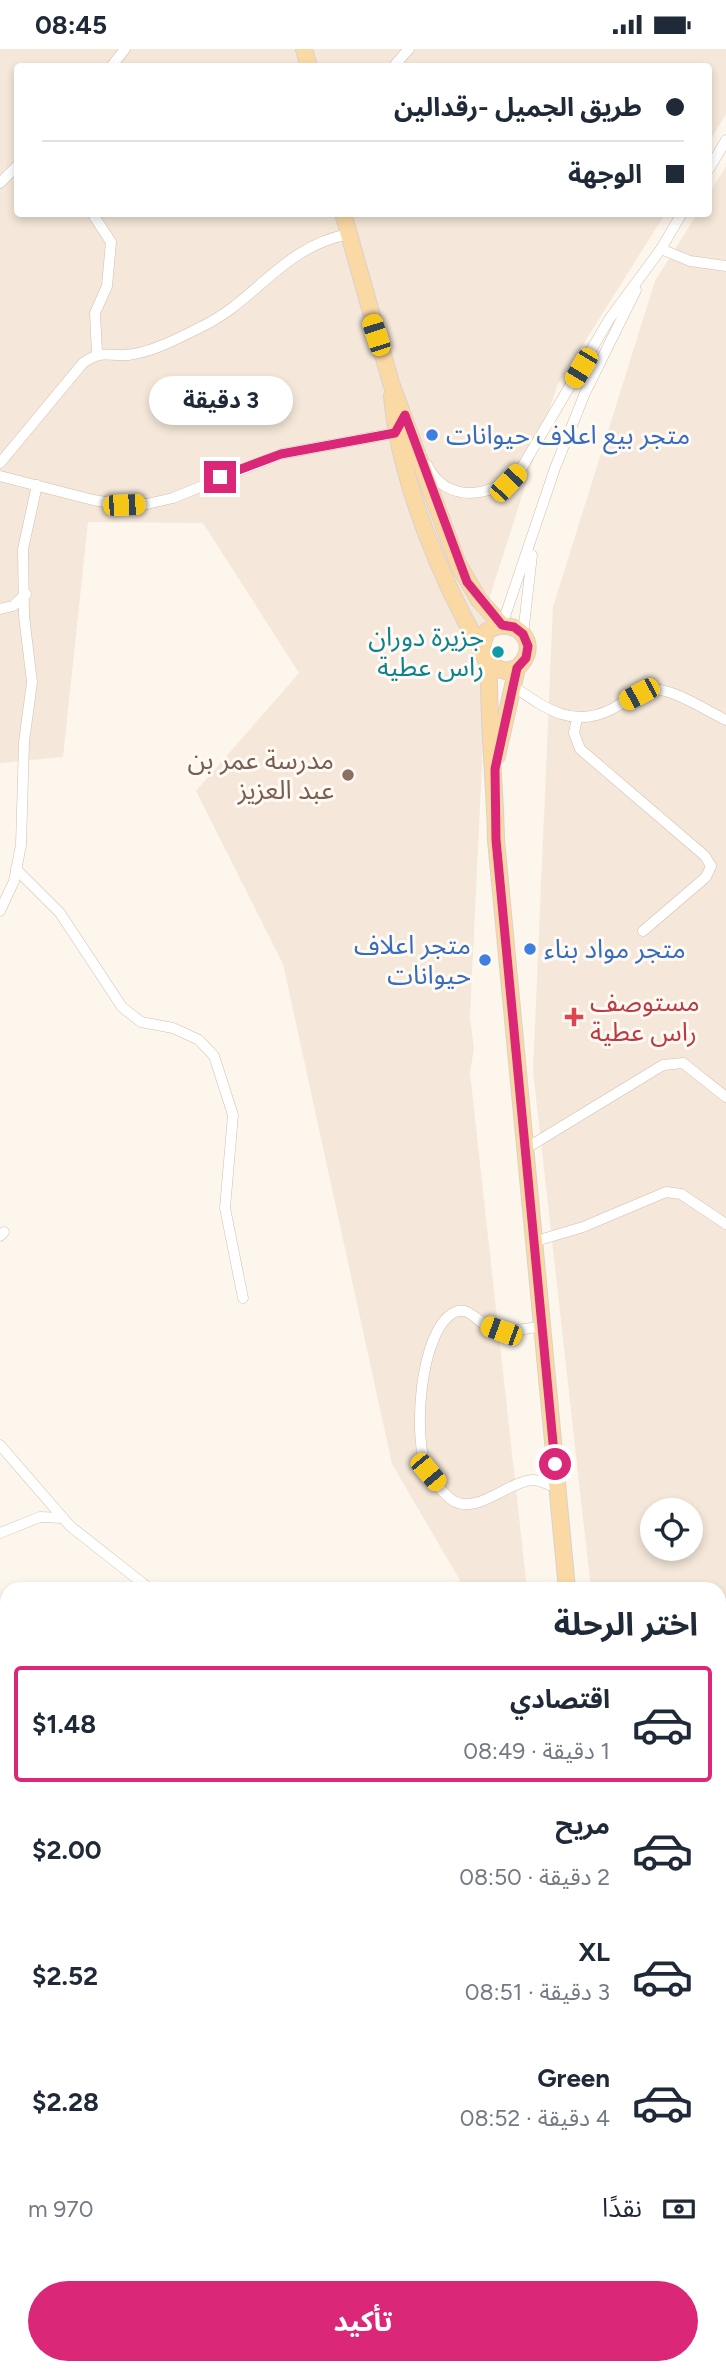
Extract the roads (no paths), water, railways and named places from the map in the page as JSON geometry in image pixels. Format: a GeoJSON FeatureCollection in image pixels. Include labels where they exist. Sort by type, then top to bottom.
{"type":"FeatureCollection","features":[{"type":"Feature","properties":{"kind":"main road"},"geometry":{"type":"LineString","coordinates":[[344,217],[403,425],[433,549],[457,607],[489,666],[488,712],[495,769],[496,840],[566,1582]]}},
{"type":"Feature","properties":{"kind":"main road"},"geometry":{"type":"LineString","coordinates":[[403,425],[458,564],[479,600],[502,625]]}},
{"type":"Feature","properties":{"kind":"main road"},"geometry":{"type":"LineString","coordinates":[[481,649],[487,631],[502,625],[514,627],[523,634],[527,652],[517,668],[495,769]]}},
{"type":"Feature","properties":{"kind":"main road"},"geometry":{"type":"LineString","coordinates":[[489,666],[500,671],[517,668]]}},
{"type":"Feature","properties":{"kind":"street"},"geometry":{"type":"LineString","coordinates":[[114,63],[125,49]]}},
{"type":"Feature","properties":{"kind":"street"},"geometry":{"type":"LineString","coordinates":[[397,63],[409,49]]}},
{"type":"Feature","properties":{"kind":"street"},"geometry":{"type":"LineString","coordinates":[[712,164],[726,140]]}},
{"type":"Feature","properties":{"kind":"street"},"geometry":{"type":"LineString","coordinates":[[0,183],[14,169]]}},
{"type":"Feature","properties":{"kind":"street"},"geometry":{"type":"LineString","coordinates":[[95,217],[111,242],[107,286],[95,313],[97,353]]}},
{"type":"Feature","properties":{"kind":"street"},"geometry":{"type":"LineString","coordinates":[[502,625],[534,537],[555,468],[585,393],[658,252],[680,217]]}},
{"type":"Feature","properties":{"kind":"street"},"geometry":{"type":"LineString","coordinates":[[0,463],[83,363],[97,353],[132,355],[202,327],[231,308],[293,256],[313,244],[349,234]]}},
{"type":"Feature","properties":{"kind":"street"},"geometry":{"type":"LineString","coordinates":[[658,252],[726,267]]}},
{"type":"Feature","properties":{"kind":"street"},"geometry":{"type":"LineString","coordinates":[[0,476],[93,500],[124,505],[147,504],[173,498],[281,454],[403,425],[432,475],[458,491],[487,493],[508,483],[521,469],[610,318],[658,252]]}},
{"type":"Feature","properties":{"kind":"street"},"geometry":{"type":"LineString","coordinates":[[0,911],[16,869],[21,845],[24,743],[32,683],[24,616],[26,594],[23,549],[37,485]]}},
{"type":"Feature","properties":{"kind":"street"},"geometry":{"type":"LineString","coordinates":[[523,634],[534,537]]}},
{"type":"Feature","properties":{"kind":"street"},"geometry":{"type":"LineString","coordinates":[[0,609],[13,606],[26,594]]}},
{"type":"Feature","properties":{"kind":"street"},"geometry":{"type":"LineString","coordinates":[[513,686],[543,706],[577,718],[596,717],[652,689],[664,690],[726,720]]}},
{"type":"Feature","properties":{"kind":"street"},"geometry":{"type":"LineString","coordinates":[[577,718],[574,733],[580,749],[705,856],[711,866],[702,880],[642,931]]}},
{"type":"Feature","properties":{"kind":"street"},"geometry":{"type":"LineString","coordinates":[[16,869],[60,913],[122,1007],[141,1022],[173,1028],[199,1040],[214,1056],[233,1115],[225,1208],[243,1298]]}},
{"type":"Feature","properties":{"kind":"street"},"geometry":{"type":"LineString","coordinates":[[526,1149],[585,1110],[663,1065],[683,1063],[726,1097]]}},
{"type":"Feature","properties":{"kind":"street"},"geometry":{"type":"LineString","coordinates":[[536,1241],[583,1227],[666,1192],[681,1194],[726,1224]]}},
{"type":"Feature","properties":{"kind":"street"},"geometry":{"type":"LineString","coordinates":[[544,1326],[501,1331],[488,1327],[470,1313],[460,1310],[451,1314],[428,1348],[422,1375],[422,1450],[428,1472],[452,1500],[464,1504],[480,1502],[518,1483],[535,1480],[557,1488]]}},
{"type":"Feature","properties":{"kind":"street"},"geometry":{"type":"LineString","coordinates":[[0,1445],[88,1542],[121,1563],[142,1582]]}},
{"type":"Feature","properties":{"kind":"street"},"geometry":{"type":"LineString","coordinates":[[0,1533],[40,1517],[64,1518]]}},
{"type":"Feature","properties":{"kind":"place","name":"متجر بيع اعلاف حيوانات"},"geometry":{"type":"Point","coordinates":[432,435]}},
{"type":"Feature","properties":{"kind":"place","name":"جزيرة دوران راس عطية"},"geometry":{"type":"Point","coordinates":[498,652]}},
{"type":"Feature","properties":{"kind":"place","name":"مدرسة عمر بن عبد العزيز"},"geometry":{"type":"Point","coordinates":[348,775]}},
{"type":"Feature","properties":{"kind":"place","name":"متجر مواد بناء"},"geometry":{"type":"Point","coordinates":[530,949]}},
{"type":"Feature","properties":{"kind":"place","name":"متجر اعلاف حيوانات"},"geometry":{"type":"Point","coordinates":[485,960]}},
{"type":"Feature","properties":{"kind":"place","name":"مستوصف راس عطية"},"geometry":{"type":"Point","coordinates":[574,1017]}}]}
